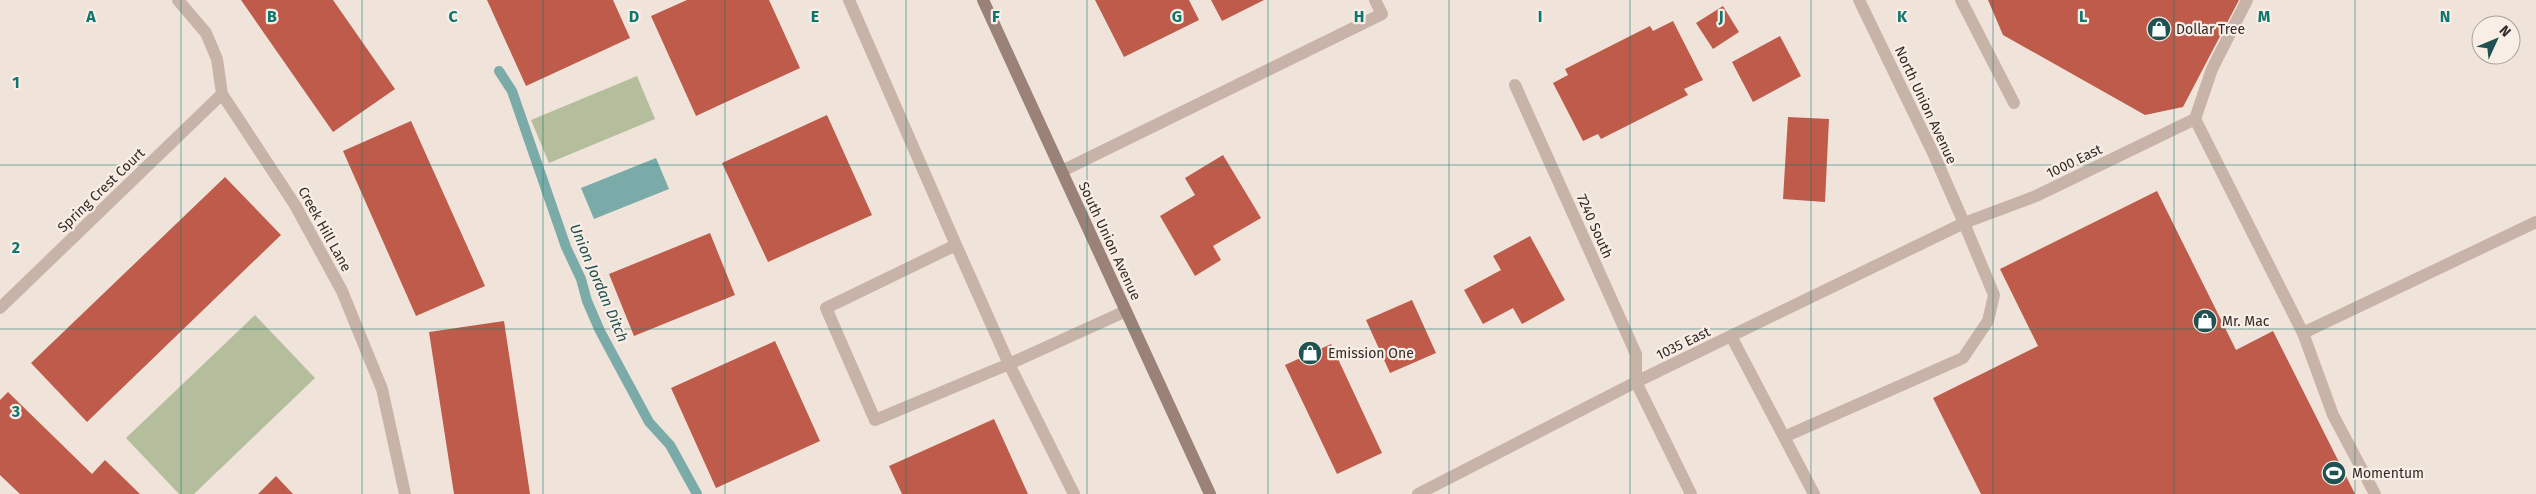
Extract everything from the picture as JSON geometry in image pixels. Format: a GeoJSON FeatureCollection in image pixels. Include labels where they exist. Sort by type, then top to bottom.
{"type":"FeatureCollection","features":[{"type":"Feature","properties":{"kind":"street","name":"Creek Hill Lane"},"geometry":{"type":"LineString","coordinates":[[178,0],[206,33],[217,59],[222,94],[295,204],[342,291],[382,390],[405,494]]}},
{"type":"Feature","properties":{"kind":"street"},"geometry":{"type":"LineString","coordinates":[[849,0],[1009,364],[1074,494]]}},
{"type":"Feature","properties":{"kind":"street","name":"South Union Avenue"},"geometry":{"type":"LineString","coordinates":[[983,0],[1210,494]]}},
{"type":"Feature","properties":{"kind":"street"},"geometry":{"type":"LineString","coordinates":[[1062,171],[1382,14],[1375,0]]}},
{"type":"Feature","properties":{"kind":"street","name":"North Union Avenue"},"geometry":{"type":"LineString","coordinates":[[1784,437],[1963,358],[1988,321],[1994,295],[1935,157],[1859,0]]}},
{"type":"Feature","properties":{"kind":"street"},"geometry":{"type":"LineString","coordinates":[[1961,0],[2014,103]]}},
{"type":"Feature","properties":{"kind":"street"},"geometry":{"type":"LineString","coordinates":[[2247,0],[2212,69],[2195,119],[2303,334],[2333,415],[2374,494]]}},
{"type":"Feature","properties":{"kind":"street","name":"7240 South"},"geometry":{"type":"LineString","coordinates":[[1515,85],[1636,354],[1636,382]]}},
{"type":"Feature","properties":{"kind":"street","name":"Spring Crest Court"},"geometry":{"type":"LineString","coordinates":[[0,308],[222,94]]}},
{"type":"Feature","properties":{"kind":"street","name":"1000 East"},"geometry":{"type":"LineString","coordinates":[[1964,223],[2036,196],[2195,119]]}},
{"type":"Feature","properties":{"kind":"street"},"geometry":{"type":"LineString","coordinates":[[2303,334],[2536,222]]}},
{"type":"Feature","properties":{"kind":"street","name":"1035 East"},"geometry":{"type":"LineString","coordinates":[[1418,494],[1636,382],[1964,223]]}},
{"type":"Feature","properties":{"kind":"street"},"geometry":{"type":"LineString","coordinates":[[956,245],[826,308],[875,420],[1009,364],[1126,312]]}},
{"type":"Feature","properties":{"kind":"street"},"geometry":{"type":"LineString","coordinates":[[1731,336],[1814,494]]}},
{"type":"Feature","properties":{"kind":"street"},"geometry":{"type":"LineString","coordinates":[[1636,382],[1691,494]]}},
{"type":"Feature","properties":{"kind":"green space"},"geometry":{"type":"Polygon","coordinates":[[[637,76],[655,119],[549,163],[531,120],[637,76]]]}},
{"type":"Feature","properties":{"kind":"green space"},"geometry":{"type":"Polygon","coordinates":[[[255,315],[315,378],[194,494],[179,494],[126,438],[255,315]]]}},
{"type":"Feature","properties":{"kind":"water"},"geometry":{"type":"Polygon","coordinates":[[[656,158],[669,189],[594,219],[581,188],[656,158]]]}},
{"type":"Feature","properties":{"kind":"building"},"geometry":{"type":"Polygon","coordinates":[[[241,0],[333,0],[395,89],[333,132],[241,0]]]}},
{"type":"Feature","properties":{"kind":"building"},"geometry":{"type":"Polygon","coordinates":[[[487,0],[613,0],[630,38],[526,86],[487,0]]]}},
{"type":"Feature","properties":{"kind":"building"},"geometry":{"type":"Polygon","coordinates":[[[687,0],[769,0],[800,68],[696,116],[651,16],[687,0]]]}},
{"type":"Feature","properties":{"kind":"building"},"geometry":{"type":"Polygon","coordinates":[[[1095,0],[1189,0],[1199,20],[1124,57],[1095,0]]]}},
{"type":"Feature","properties":{"kind":"building"},"geometry":{"type":"Polygon","coordinates":[[[1211,0],[1264,0],[1222,21],[1211,0]]]}},
{"type":"Feature","properties":{"kind":"building"},"geometry":{"type":"Polygon","coordinates":[[[1988,0],[2239,0],[2183,107],[2145,115],[2003,35],[1988,0]]]}},
{"type":"Feature","properties":{"kind":"building"},"geometry":{"type":"Polygon","coordinates":[[[1723,6],[1739,32],[1713,49],[1696,23],[1723,6]]]}},
{"type":"Feature","properties":{"kind":"building"},"geometry":{"type":"Polygon","coordinates":[[[1673,21],[1703,80],[1684,89],[1688,95],[1601,139],[1598,134],[1583,141],[1553,83],[1568,75],[1565,69],[1650,26],[1653,31],[1673,21]]]}},
{"type":"Feature","properties":{"kind":"building"},"geometry":{"type":"Polygon","coordinates":[[[1780,36],[1801,76],[1753,102],[1732,62],[1780,36]]]}},
{"type":"Feature","properties":{"kind":"building"},"geometry":{"type":"Polygon","coordinates":[[[827,115],[872,215],[768,262],[722,163],[827,115]]]}},
{"type":"Feature","properties":{"kind":"building"},"geometry":{"type":"Polygon","coordinates":[[[1788,117],[1829,119],[1825,202],[1783,199],[1788,117]]]}},
{"type":"Feature","properties":{"kind":"building"},"geometry":{"type":"Polygon","coordinates":[[[411,121],[485,286],[416,316],[343,151],[411,121]]]}},
{"type":"Feature","properties":{"kind":"building"},"geometry":{"type":"Polygon","coordinates":[[[1223,155],[1261,218],[1213,246],[1221,260],[1195,276],[1160,216],[1195,195],[1185,178],[1223,155]]]}},
{"type":"Feature","properties":{"kind":"building"},"geometry":{"type":"Polygon","coordinates":[[[225,177],[281,235],[87,422],[31,363],[225,177]]]}},
{"type":"Feature","properties":{"kind":"building"},"geometry":{"type":"Polygon","coordinates":[[[2157,191],[2236,350],[2273,331],[2355,494],[1981,494],[1933,398],[2038,346],[2000,269],[2157,191]]]}},
{"type":"Feature","properties":{"kind":"building"},"geometry":{"type":"Polygon","coordinates":[[[710,233],[735,295],[634,336],[609,274],[710,233]]]}},
{"type":"Feature","properties":{"kind":"building"},"geometry":{"type":"Polygon","coordinates":[[[1530,236],[1565,300],[1522,324],[1513,308],[1483,324],[1464,290],[1501,270],[1493,256],[1530,236]]]}},
{"type":"Feature","properties":{"kind":"building"},"geometry":{"type":"Polygon","coordinates":[[[1412,300],[1436,353],[1390,373],[1366,320],[1412,300]]]}},
{"type":"Feature","properties":{"kind":"building"},"geometry":{"type":"Polygon","coordinates":[[[504,321],[530,494],[454,494],[429,332],[504,321]]]}},
{"type":"Feature","properties":{"kind":"building"},"geometry":{"type":"Polygon","coordinates":[[[775,341],[820,441],[716,488],[671,388],[775,341]]]}},
{"type":"Feature","properties":{"kind":"building"},"geometry":{"type":"Polygon","coordinates":[[[1331,344],[1382,453],[1337,474],[1285,365],[1331,344]]]}},
{"type":"Feature","properties":{"kind":"building"},"geometry":{"type":"Polygon","coordinates":[[[8,392],[92,474],[105,460],[140,494],[20,494],[0,475],[0,400],[8,392]]]}},
{"type":"Feature","properties":{"kind":"building"},"geometry":{"type":"Polygon","coordinates":[[[994,419],[1028,494],[902,494],[889,466],[994,419]]]}},
{"type":"Feature","properties":{"kind":"building"},"geometry":{"type":"Polygon","coordinates":[[[276,476],[293,494],[258,494],[276,476]]]}},
{"type":"Feature","properties":{"kind":"waterway","name":"Union Jordan Ditch"},"geometry":{"type":"LineString","coordinates":[[499,71],[512,91],[566,247],[581,279],[587,301],[600,331],[649,422],[670,445],[697,494]]}},
{"type":"Feature","properties":{"kind":"place","name":"Dollar Tree"},"geometry":{"type":"Point","coordinates":[2159,29]}},
{"type":"Feature","properties":{"kind":"place","name":"Mr. Mac"},"geometry":{"type":"Point","coordinates":[2205,321]}},
{"type":"Feature","properties":{"kind":"place","name":"Emission One"},"geometry":{"type":"Point","coordinates":[1310,353]}},
{"type":"Feature","properties":{"kind":"place","name":"Momentum"},"geometry":{"type":"Point","coordinates":[2334,473]}}]}
